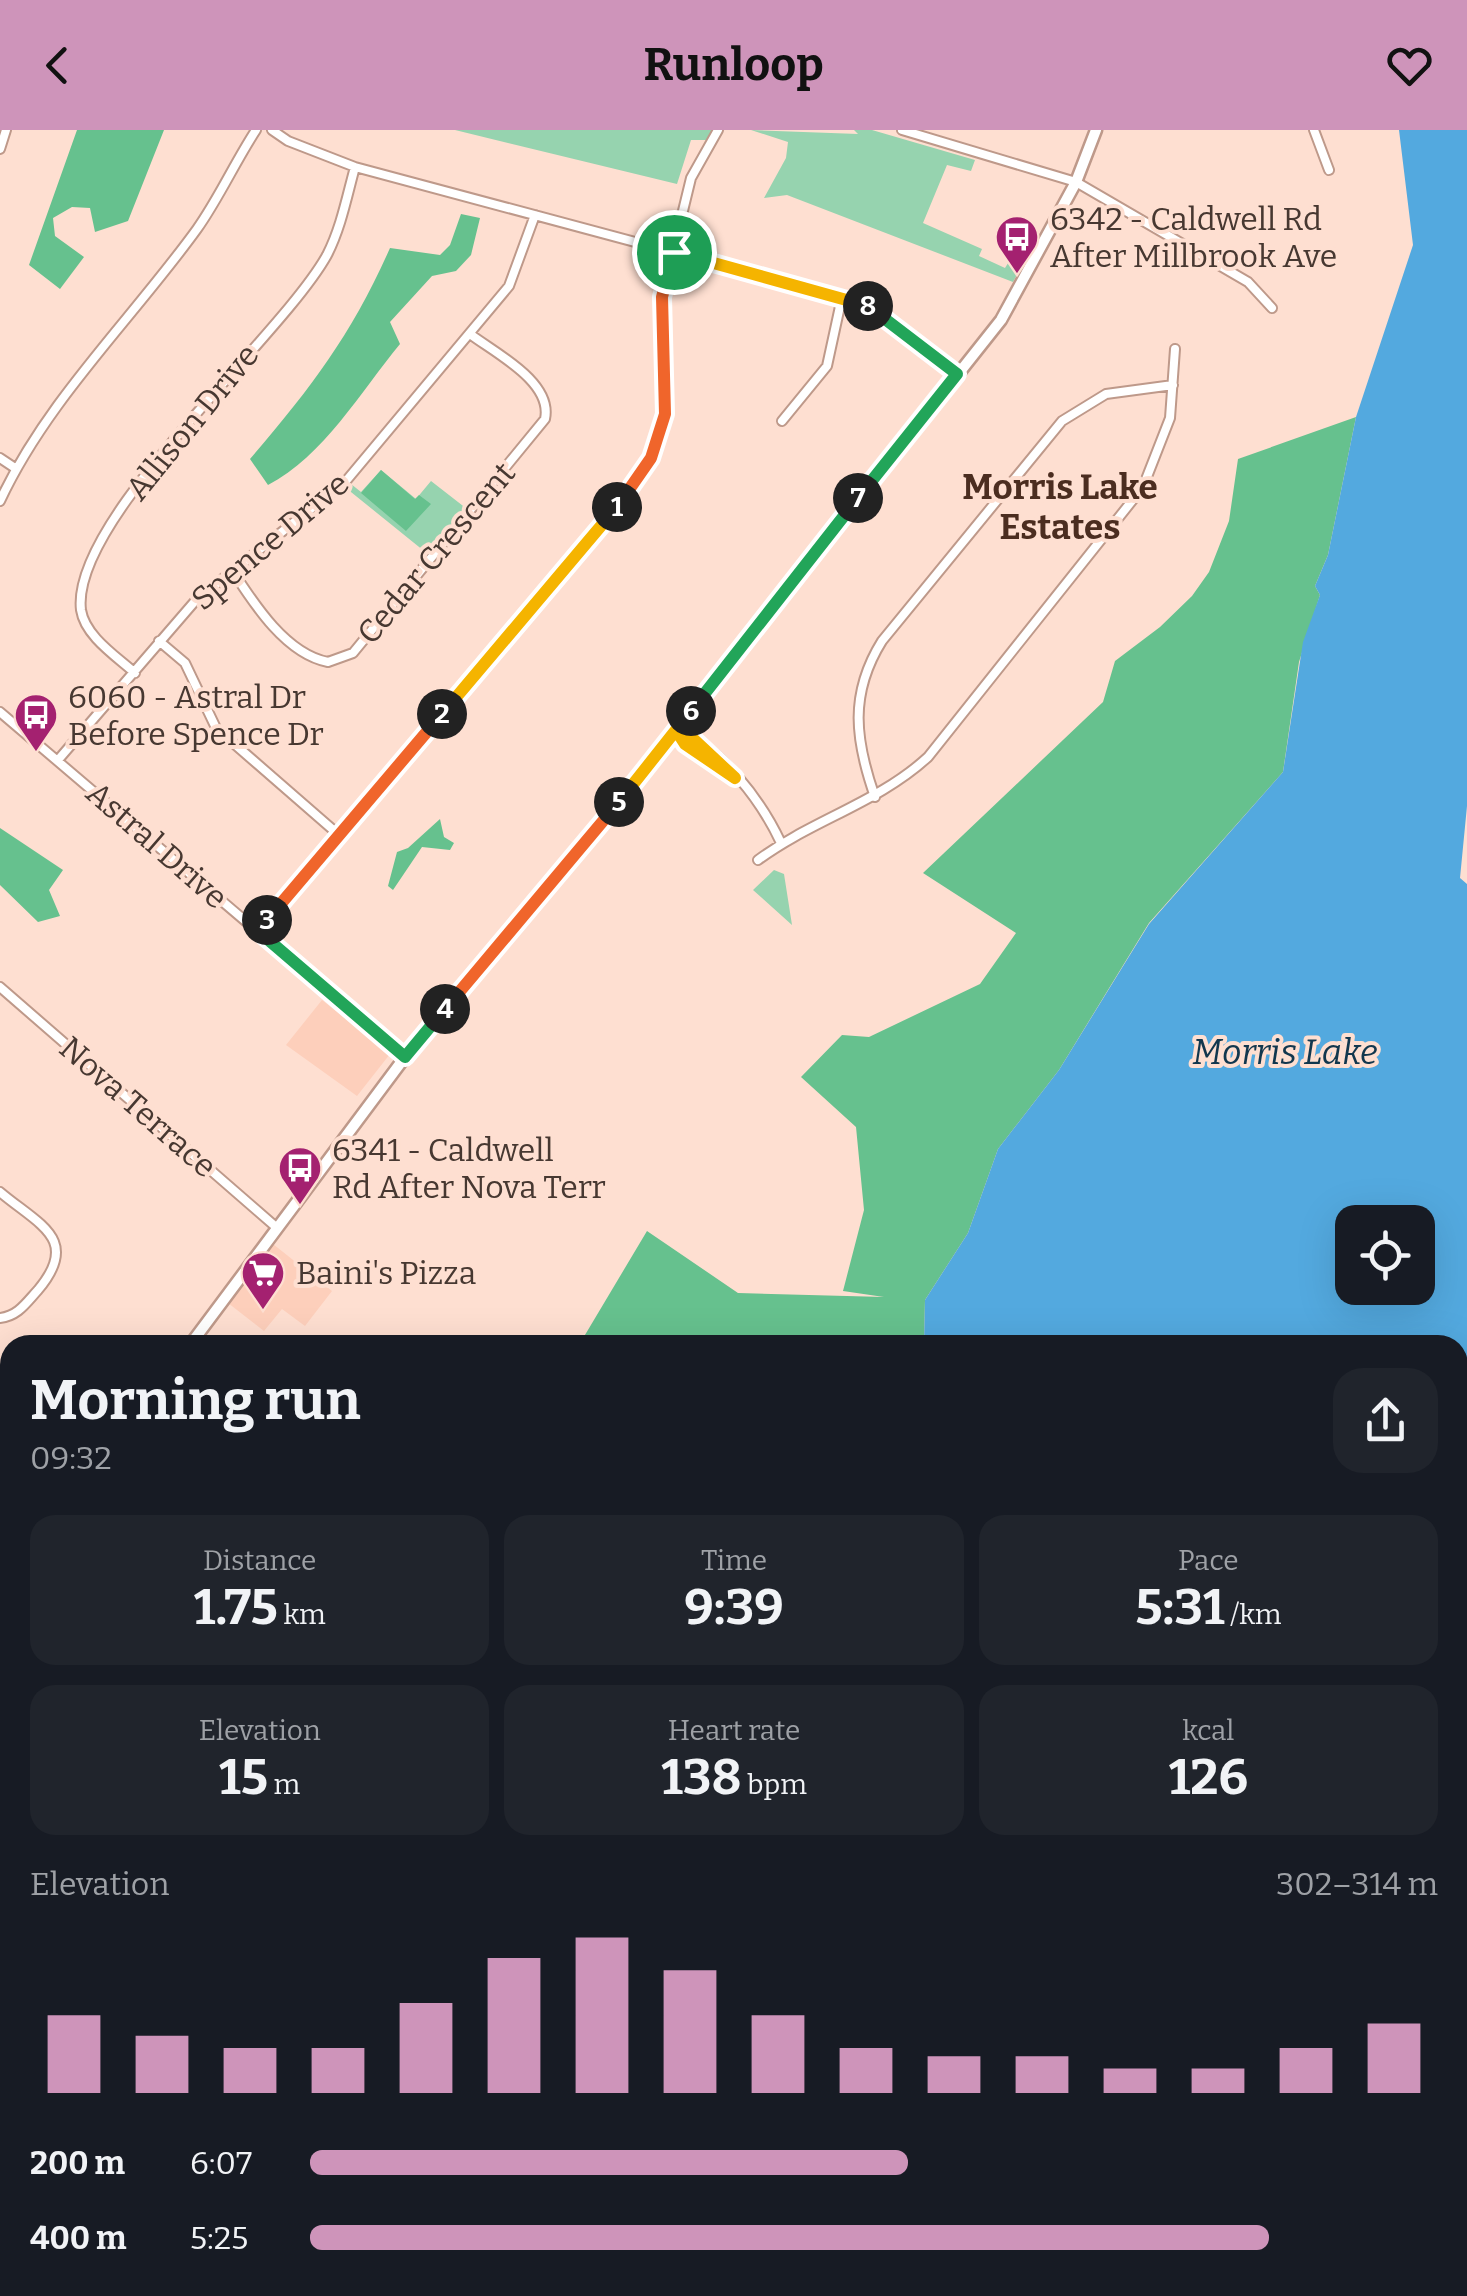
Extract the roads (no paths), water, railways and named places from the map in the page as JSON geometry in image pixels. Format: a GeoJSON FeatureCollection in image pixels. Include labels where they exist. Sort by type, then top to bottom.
{"type":"FeatureCollection","features":[{"type":"Feature","properties":{"kind":"street"},"geometry":{"type":"LineString","coordinates":[[0,149],[6,130]]}},
{"type":"Feature","properties":{"kind":"street"},"geometry":{"type":"LineString","coordinates":[[0,501],[15,468],[53,412],[200,225],[256,130]]}},
{"type":"Feature","properties":{"kind":"street"},"geometry":{"type":"LineString","coordinates":[[272,130],[288,141],[355,167],[842,297],[877,311],[957,374]]}},
{"type":"Feature","properties":{"kind":"street"},"geometry":{"type":"LineString","coordinates":[[258,931],[640,479],[660,437],[665,414],[662,297],[691,178],[718,130]]}},
{"type":"Feature","properties":{"kind":"street"},"geometry":{"type":"LineString","coordinates":[[902,130],[1076,182],[1248,282],[1272,308]]}},
{"type":"Feature","properties":{"kind":"street"},"geometry":{"type":"LineString","coordinates":[[197,1335],[405,1057],[676,730],[1012,304],[1076,182],[1096,130]]}},
{"type":"Feature","properties":{"kind":"street"},"geometry":{"type":"LineString","coordinates":[[1314,130],[1330,170]]}},
{"type":"Feature","properties":{"kind":"street","name":"Allison Drive"},"geometry":{"type":"LineString","coordinates":[[134,673],[95,636],[82,616],[81,601],[91,566],[113,522],[146,474],[326,256],[355,167]]}},
{"type":"Feature","properties":{"kind":"street","name":"Spence Drive"},"geometry":{"type":"LineString","coordinates":[[58,760],[196,600],[346,482],[515,276],[535,215]]}},
{"type":"Feature","properties":{"kind":"street"},"geometry":{"type":"LineString","coordinates":[[782,421],[827,366],[842,297]]}},
{"type":"Feature","properties":{"kind":"street","name":"Cedar Crescent"},"geometry":{"type":"LineString","coordinates":[[232,570],[249,597],[302,650],[328,662],[353,652],[545,418],[541,391],[470,334]]}},
{"type":"Feature","properties":{"kind":"street"},"geometry":{"type":"LineString","coordinates":[[758,860],[781,843],[875,797],[928,757],[1132,504],[1166,436],[1175,349]]}},
{"type":"Feature","properties":{"kind":"street"},"geometry":{"type":"LineString","coordinates":[[875,797],[860,753],[856,721],[863,677],[882,641],[1062,422],[1106,394],[1173,385]]}},
{"type":"Feature","properties":{"kind":"street"},"geometry":{"type":"LineString","coordinates":[[0,458],[15,468]]}},
{"type":"Feature","properties":{"kind":"street"},"geometry":{"type":"LineString","coordinates":[[160,641],[185,663],[216,728],[339,835]]}},
{"type":"Feature","properties":{"kind":"street","name":"Astral Drive"},"geometry":{"type":"LineString","coordinates":[[0,712],[405,1057]]}},
{"type":"Feature","properties":{"kind":"street"},"geometry":{"type":"LineString","coordinates":[[676,730],[685,744],[735,778],[764,810],[781,843]]}},
{"type":"Feature","properties":{"kind":"street","name":"Nova Terrace"},"geometry":{"type":"LineString","coordinates":[[0,986],[276,1227]]}},
{"type":"Feature","properties":{"kind":"street"},"geometry":{"type":"LineString","coordinates":[[0,1192],[51,1235],[59,1253],[49,1277],[20,1311],[0,1318]]}},
{"type":"Feature","properties":{"kind":"water","name":"Morris Lake"},"geometry":{"type":"Polygon","coordinates":[[[1399,130],[1467,130],[1467,806],[1460,878],[1467,884],[1467,1335],[924,1335],[925,1300],[968,1233],[998,1149],[1059,1070],[1149,924],[1283,772],[1303,642],[1320,595],[1315,586],[1328,555],[1356,417],[1413,245],[1399,130]]]}},
{"type":"Feature","properties":{"kind":"place","name":"6342 - Caldwell Rd After Millbrook Ave"},"geometry":{"type":"Point","coordinates":[1017,275]}},
{"type":"Feature","properties":{"kind":"place","name":"6060 - Astral Dr Before Spence Dr"},"geometry":{"type":"Point","coordinates":[36,753]}},
{"type":"Feature","properties":{"kind":"place","name":"6341 - Caldwell Rd After Nova Terr"},"geometry":{"type":"Point","coordinates":[300,1206]}},
{"type":"Feature","properties":{"kind":"place","name":"Baini's Pizza"},"geometry":{"type":"Point","coordinates":[263,1311]}},
{"type":"Feature","properties":{"kind":"district","name":"Morris Lake Estates"},"geometry":{"type":"Point","coordinates":[1060,507]}}]}
